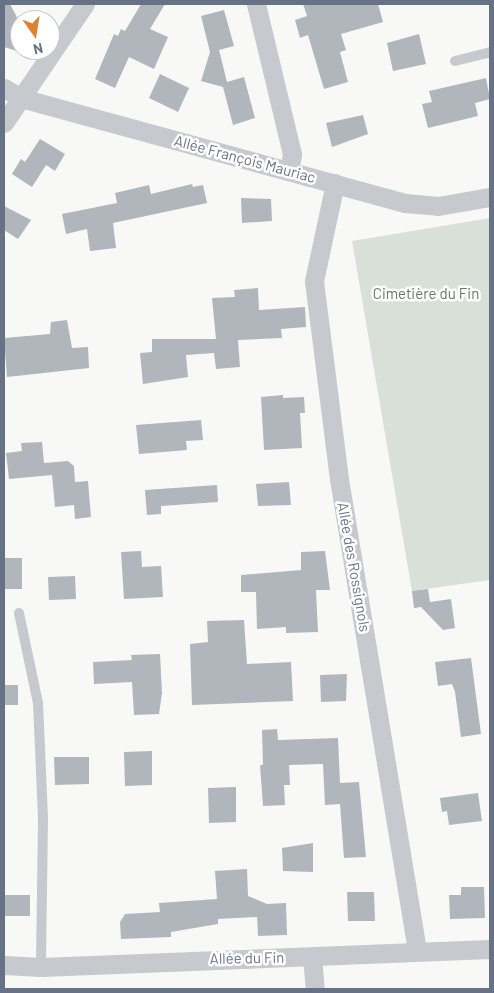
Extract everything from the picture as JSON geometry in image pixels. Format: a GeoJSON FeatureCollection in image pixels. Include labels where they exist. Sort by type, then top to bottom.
{"type":"FeatureCollection","features":[{"type":"Feature","properties":{"kind":"street"},"geometry":{"type":"LineString","coordinates":[[4,123],[85,4]]}},
{"type":"Feature","properties":{"kind":"street"},"geometry":{"type":"LineString","coordinates":[[256,4],[292,154],[289,171]]}},
{"type":"Feature","properties":{"kind":"street","name":"Allée François Mauriac"},"geometry":{"type":"LineString","coordinates":[[4,88],[20,98],[413,204],[438,206],[490,197]]}},
{"type":"Feature","properties":{"kind":"street","name":"Allée des Rossignols"},"geometry":{"type":"LineString","coordinates":[[335,183],[314,281],[339,479],[417,951]]}},
{"type":"Feature","properties":{"kind":"street","name":"Allée du Fin"},"geometry":{"type":"LineString","coordinates":[[4,965],[41,967],[243,957],[312,957],[490,949]]}},
{"type":"Feature","properties":{"kind":"street"},"geometry":{"type":"LineString","coordinates":[[312,957],[315,989]]}},
{"type":"Feature","properties":{"kind":"lane"},"geometry":{"type":"LineString","coordinates":[[455,61],[490,52]]}},
{"type":"Feature","properties":{"kind":"lane"},"geometry":{"type":"LineString","coordinates":[[19,612],[38,703],[43,820],[41,967]]}},
{"type":"Feature","properties":{"kind":"green space","name":"Cimetière du Fin"},"geometry":{"type":"Polygon","coordinates":[[[490,218],[490,580],[412,591],[352,241],[490,218]]]}},
{"type":"Feature","properties":{"kind":"building"},"geometry":{"type":"Polygon","coordinates":[[[4,4],[10,4],[13,10],[10,10],[10,49],[4,47],[4,4]]]}},
{"type":"Feature","properties":{"kind":"building"},"geometry":{"type":"Polygon","coordinates":[[[141,4],[165,4],[150,29],[168,37],[154,69],[129,57],[115,88],[95,79],[114,34],[118,36],[121,29],[125,31],[141,4]]]}},
{"type":"Feature","properties":{"kind":"building"},"geometry":{"type":"Polygon","coordinates":[[[303,4],[378,4],[383,22],[341,34],[346,50],[340,52],[348,82],[324,89],[308,35],[300,38],[295,20],[307,16],[303,4]]]}},
{"type":"Feature","properties":{"kind":"building"},"geometry":{"type":"Polygon","coordinates":[[[224,10],[234,46],[219,50],[227,82],[244,77],[255,118],[233,125],[223,87],[201,81],[210,52],[201,16],[224,10]]]}},
{"type":"Feature","properties":{"kind":"building"},"geometry":{"type":"Polygon","coordinates":[[[419,34],[426,64],[393,71],[387,43],[419,34]]]}},
{"type":"Feature","properties":{"kind":"building"},"geometry":{"type":"Polygon","coordinates":[[[160,74],[189,88],[178,112],[149,98],[160,74]]]}},
{"type":"Feature","properties":{"kind":"building"},"geometry":{"type":"Polygon","coordinates":[[[486,78],[490,99],[475,103],[478,116],[428,128],[422,104],[432,102],[429,91],[486,78]]]}},
{"type":"Feature","properties":{"kind":"building"},"geometry":{"type":"Polygon","coordinates":[[[363,115],[368,134],[332,147],[326,123],[363,115]]]}},
{"type":"Feature","properties":{"kind":"building"},"geometry":{"type":"Polygon","coordinates":[[[40,139],[65,154],[55,171],[46,165],[32,187],[12,174],[21,159],[25,162],[40,139]]]}},
{"type":"Feature","properties":{"kind":"building"},"geometry":{"type":"Polygon","coordinates":[[[192,184],[193,187],[203,185],[207,203],[113,223],[116,248],[90,251],[87,229],[66,234],[62,214],[117,203],[115,193],[149,185],[151,194],[192,184]]]}},
{"type":"Feature","properties":{"kind":"building"},"geometry":{"type":"Polygon","coordinates":[[[241,198],[271,199],[272,221],[242,223],[241,198]]]}},
{"type":"Feature","properties":{"kind":"building"},"geometry":{"type":"Polygon","coordinates":[[[4,206],[31,220],[18,239],[4,230],[4,206]]]}},
{"type":"Feature","properties":{"kind":"building"},"geometry":{"type":"Polygon","coordinates":[[[258,288],[259,310],[305,307],[306,327],[281,329],[282,338],[238,340],[240,367],[216,369],[214,353],[186,355],[188,377],[143,384],[140,353],[152,352],[152,339],[216,339],[212,298],[235,297],[234,290],[258,288]]]}},
{"type":"Feature","properties":{"kind":"building"},"geometry":{"type":"Polygon","coordinates":[[[67,320],[72,348],[88,347],[89,368],[7,377],[4,338],[50,334],[51,322],[67,320]]]}},
{"type":"Feature","properties":{"kind":"building"},"geometry":{"type":"Polygon","coordinates":[[[283,395],[283,398],[304,397],[305,413],[300,413],[302,448],[264,450],[261,397],[283,395]]]}},
{"type":"Feature","properties":{"kind":"building"},"geometry":{"type":"Polygon","coordinates":[[[201,420],[203,440],[186,441],[187,450],[139,454],[136,425],[201,420]]]}},
{"type":"Feature","properties":{"kind":"building"},"geometry":{"type":"Polygon","coordinates":[[[42,442],[44,463],[68,461],[74,466],[75,482],[88,481],[91,517],[75,519],[74,505],[55,507],[52,475],[9,479],[6,453],[22,451],[21,443],[42,442]]]}},
{"type":"Feature","properties":{"kind":"building"},"geometry":{"type":"Polygon","coordinates":[[[289,482],[291,505],[258,506],[256,484],[289,482]]]}},
{"type":"Feature","properties":{"kind":"building"},"geometry":{"type":"Polygon","coordinates":[[[217,485],[218,502],[161,506],[161,514],[147,515],[145,490],[217,485]]]}},
{"type":"Feature","properties":{"kind":"building"},"geometry":{"type":"Polygon","coordinates":[[[141,551],[142,567],[161,566],[163,597],[124,599],[121,552],[141,551]]]}},
{"type":"Feature","properties":{"kind":"building"},"geometry":{"type":"Polygon","coordinates":[[[325,551],[330,590],[316,590],[318,632],[286,633],[286,627],[257,629],[256,592],[241,592],[241,575],[301,570],[301,552],[325,551]]]}},
{"type":"Feature","properties":{"kind":"building"},"geometry":{"type":"Polygon","coordinates":[[[4,558],[22,558],[22,589],[4,589],[4,558]]]}},
{"type":"Feature","properties":{"kind":"building"},"geometry":{"type":"Polygon","coordinates":[[[75,576],[76,599],[49,600],[48,577],[75,576]]]}},
{"type":"Feature","properties":{"kind":"building"},"geometry":{"type":"Polygon","coordinates":[[[428,589],[430,602],[451,599],[455,628],[443,630],[421,607],[414,608],[412,591],[428,589]]]}},
{"type":"Feature","properties":{"kind":"building"},"geometry":{"type":"Polygon","coordinates":[[[244,620],[247,664],[291,662],[293,701],[192,705],[190,644],[208,642],[207,621],[244,620]]]}},
{"type":"Feature","properties":{"kind":"building"},"geometry":{"type":"Polygon","coordinates":[[[160,654],[162,693],[159,714],[134,715],[132,682],[94,684],[93,662],[132,660],[131,655],[160,654]]]}},
{"type":"Feature","properties":{"kind":"building"},"geometry":{"type":"Polygon","coordinates":[[[471,658],[481,734],[461,737],[455,692],[452,684],[438,686],[435,662],[471,658]]]}},
{"type":"Feature","properties":{"kind":"building"},"geometry":{"type":"Polygon","coordinates":[[[347,674],[346,701],[321,702],[320,675],[347,674]]]}},
{"type":"Feature","properties":{"kind":"building"},"geometry":{"type":"Polygon","coordinates":[[[4,685],[18,685],[18,705],[4,705],[4,685]]]}},
{"type":"Feature","properties":{"kind":"building"},"geometry":{"type":"Polygon","coordinates":[[[277,729],[278,740],[338,738],[340,783],[359,782],[366,857],[344,858],[340,804],[325,805],[323,764],[289,765],[290,785],[284,785],[285,805],[263,806],[260,765],[263,765],[262,730],[277,729]]]}},
{"type":"Feature","properties":{"kind":"building"},"geometry":{"type":"Polygon","coordinates":[[[152,751],[152,785],[125,786],[124,752],[152,751]]]}},
{"type":"Feature","properties":{"kind":"building"},"geometry":{"type":"Polygon","coordinates":[[[54,757],[89,757],[89,784],[55,785],[54,757]]]}},
{"type":"Feature","properties":{"kind":"building"},"geometry":{"type":"Polygon","coordinates":[[[236,787],[236,822],[209,823],[208,788],[236,787]]]}},
{"type":"Feature","properties":{"kind":"building"},"geometry":{"type":"Polygon","coordinates":[[[478,793],[482,821],[449,825],[447,811],[442,812],[440,798],[478,793]]]}},
{"type":"Feature","properties":{"kind":"building"},"geometry":{"type":"Polygon","coordinates":[[[313,843],[313,872],[283,871],[282,848],[313,843]]]}},
{"type":"Feature","properties":{"kind":"building"},"geometry":{"type":"Polygon","coordinates":[[[247,869],[248,896],[267,904],[286,903],[287,935],[258,936],[257,917],[218,919],[218,924],[171,932],[171,937],[121,939],[120,922],[125,914],[160,912],[159,903],[217,899],[215,871],[247,869]]]}},
{"type":"Feature","properties":{"kind":"building"},"geometry":{"type":"Polygon","coordinates":[[[461,887],[484,887],[485,918],[450,919],[449,895],[461,895],[461,887]]]}},
{"type":"Feature","properties":{"kind":"building"},"geometry":{"type":"Polygon","coordinates":[[[347,892],[374,892],[375,921],[348,921],[347,892]]]}},
{"type":"Feature","properties":{"kind":"building"},"geometry":{"type":"Polygon","coordinates":[[[4,895],[30,895],[30,916],[4,916],[4,895]]]}}]}
